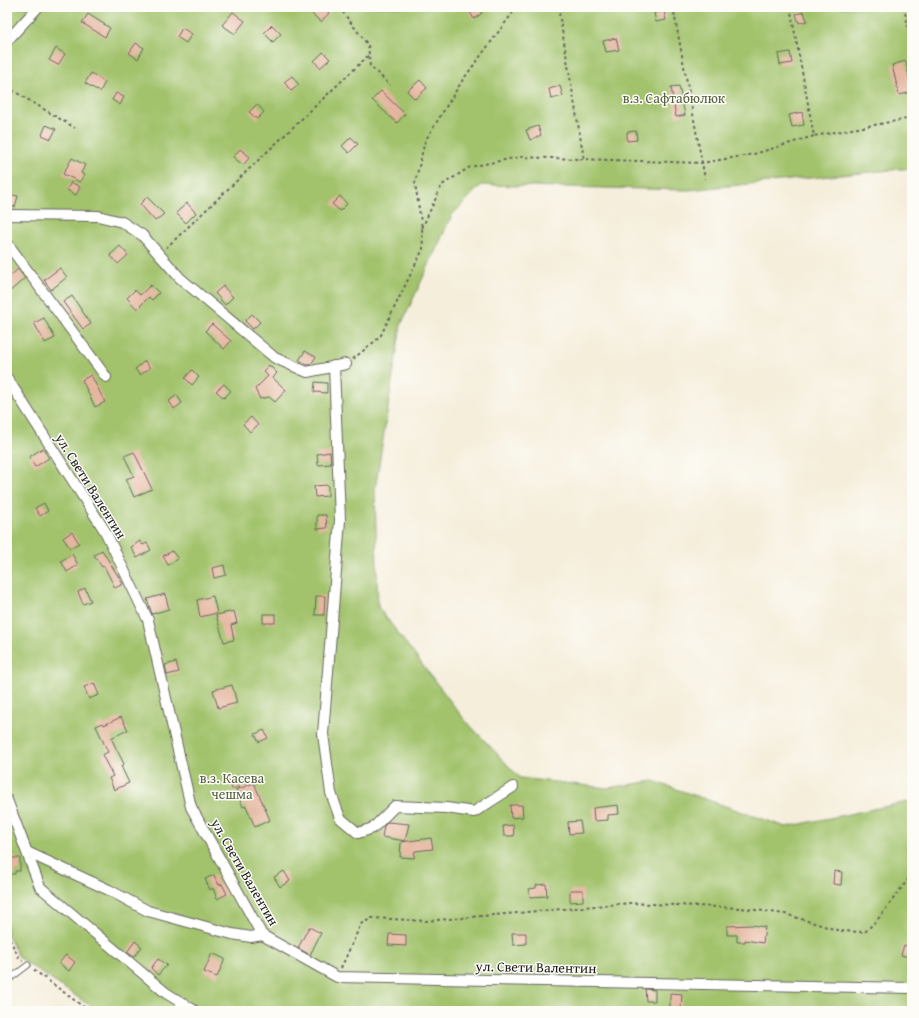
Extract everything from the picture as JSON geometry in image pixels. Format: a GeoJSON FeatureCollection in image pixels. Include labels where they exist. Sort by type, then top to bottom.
{"type":"FeatureCollection","features":[{"type":"Feature","properties":{"kind":"street"},"geometry":{"type":"LineString","coordinates":[[7,41],[38,7]]}},
{"type":"Feature","properties":{"kind":"street"},"geometry":{"type":"LineString","coordinates":[[7,215],[98,216],[122,222],[142,236],[180,278],[275,358],[307,372],[346,364]]}},
{"type":"Feature","properties":{"kind":"street"},"geometry":{"type":"LineString","coordinates":[[7,243],[106,377]]}},
{"type":"Feature","properties":{"kind":"street"},"geometry":{"type":"LineString","coordinates":[[334,366],[340,520],[323,734],[331,793],[340,818],[358,833],[373,828],[395,806],[446,808],[474,812],[513,787]]}},
{"type":"Feature","properties":{"kind":"street","name":"ул. Свети Валентин"},"geometry":{"type":"LineString","coordinates":[[7,378],[106,531],[148,620],[191,807],[262,935],[337,977],[912,988]]}},
{"type":"Feature","properties":{"kind":"street"},"geometry":{"type":"LineString","coordinates":[[7,800],[29,853],[40,886],[166,993],[195,1011]]}},
{"type":"Feature","properties":{"kind":"street"},"geometry":{"type":"LineString","coordinates":[[29,853],[109,890],[148,911],[232,934],[251,937],[262,935]]}},
{"type":"Feature","properties":{"kind":"lane"},"geometry":{"type":"LineString","coordinates":[[7,981],[28,965]]}},
{"type":"Feature","properties":{"kind":"path"},"geometry":{"type":"LineString","coordinates":[[339,7],[368,45],[370,66],[390,85]]}},
{"type":"Feature","properties":{"kind":"path"},"geometry":{"type":"LineString","coordinates":[[346,364],[380,337],[423,249],[422,228],[415,183],[426,141],[462,81],[517,7]]}},
{"type":"Feature","properties":{"kind":"path"},"geometry":{"type":"LineString","coordinates":[[558,7],[584,160]]}},
{"type":"Feature","properties":{"kind":"path"},"geometry":{"type":"LineString","coordinates":[[673,7],[705,179]]}},
{"type":"Feature","properties":{"kind":"path"},"geometry":{"type":"LineString","coordinates":[[790,7],[814,136]]}},
{"type":"Feature","properties":{"kind":"path"},"geometry":{"type":"LineString","coordinates":[[904,7],[912,47]]}},
{"type":"Feature","properties":{"kind":"path"},"geometry":{"type":"LineString","coordinates":[[159,255],[369,55]]}},
{"type":"Feature","properties":{"kind":"path"},"geometry":{"type":"LineString","coordinates":[[7,87],[74,128]]}},
{"type":"Feature","properties":{"kind":"path"},"geometry":{"type":"LineString","coordinates":[[422,228],[442,184],[470,167],[519,157],[702,163],[754,154],[814,136],[912,118]]}},
{"type":"Feature","properties":{"kind":"path"},"geometry":{"type":"LineString","coordinates":[[337,977],[362,924],[372,918],[426,922],[630,904],[741,908],[785,914],[840,932],[865,932],[878,919],[912,874]]}},
{"type":"Feature","properties":{"kind":"path"},"geometry":{"type":"LineString","coordinates":[[7,934],[19,958],[89,1011]]}},
{"type":"Feature","properties":{"kind":"green space","name":"в.з. Касева чешма"},"geometry":{"type":"Polygon","coordinates":[[[7,7],[912,7],[912,168],[688,190],[481,185],[452,215],[401,325],[375,490],[378,607],[464,719],[520,778],[607,788],[653,781],[786,827],[912,801],[912,1011],[98,1011],[19,958],[7,934],[7,7]]]}},
{"type":"Feature","properties":{"kind":"building"},"geometry":{"type":"Polygon","coordinates":[[[317,7],[322,7],[329,13],[321,22],[311,13],[317,7]]]}},
{"type":"Feature","properties":{"kind":"building"},"geometry":{"type":"Polygon","coordinates":[[[467,7],[478,7],[482,13],[474,19],[467,7]]]}},
{"type":"Feature","properties":{"kind":"building"},"geometry":{"type":"Polygon","coordinates":[[[664,11],[666,20],[656,22],[654,13],[664,11]]]}},
{"type":"Feature","properties":{"kind":"building"},"geometry":{"type":"Polygon","coordinates":[[[233,12],[245,21],[235,34],[222,25],[233,12]]]}},
{"type":"Feature","properties":{"kind":"building"},"geometry":{"type":"Polygon","coordinates":[[[804,12],[807,21],[799,23],[796,14],[804,12]]]}},
{"type":"Feature","properties":{"kind":"building"},"geometry":{"type":"Polygon","coordinates":[[[88,14],[110,28],[105,37],[82,23],[88,14]]]}},
{"type":"Feature","properties":{"kind":"building"},"geometry":{"type":"Polygon","coordinates":[[[272,25],[281,34],[273,42],[264,33],[272,25]]]}},
{"type":"Feature","properties":{"kind":"building"},"geometry":{"type":"Polygon","coordinates":[[[182,28],[192,34],[186,43],[177,37],[182,28]]]}},
{"type":"Feature","properties":{"kind":"building"},"geometry":{"type":"Polygon","coordinates":[[[616,38],[619,50],[606,52],[603,41],[616,38]]]}},
{"type":"Feature","properties":{"kind":"building"},"geometry":{"type":"Polygon","coordinates":[[[136,43],[144,48],[138,59],[129,53],[136,43]]]}},
{"type":"Feature","properties":{"kind":"building"},"geometry":{"type":"Polygon","coordinates":[[[56,48],[65,54],[58,65],[49,60],[56,48]]]}},
{"type":"Feature","properties":{"kind":"building"},"geometry":{"type":"Polygon","coordinates":[[[323,52],[330,59],[320,68],[314,61],[323,52]]]}},
{"type":"Feature","properties":{"kind":"building"},"geometry":{"type":"Polygon","coordinates":[[[790,52],[792,63],[780,65],[778,54],[790,52]]]}},
{"type":"Feature","properties":{"kind":"building"},"geometry":{"type":"Polygon","coordinates":[[[906,61],[912,92],[899,95],[892,65],[906,61]]]}},
{"type":"Feature","properties":{"kind":"building"},"geometry":{"type":"Polygon","coordinates":[[[91,73],[105,82],[100,92],[85,83],[91,73]]]}},
{"type":"Feature","properties":{"kind":"building"},"geometry":{"type":"Polygon","coordinates":[[[292,76],[299,85],[291,91],[284,82],[292,76]]]}},
{"type":"Feature","properties":{"kind":"building"},"geometry":{"type":"Polygon","coordinates":[[[420,80],[427,88],[415,99],[407,91],[420,80]]]}},
{"type":"Feature","properties":{"kind":"building"},"geometry":{"type":"Polygon","coordinates":[[[560,86],[563,96],[551,99],[549,89],[560,86]]]}},
{"type":"Feature","properties":{"kind":"building"},"geometry":{"type":"Polygon","coordinates":[[[679,86],[685,115],[676,117],[671,87],[679,86]]]}},
{"type":"Feature","properties":{"kind":"building"},"geometry":{"type":"Polygon","coordinates":[[[381,91],[405,114],[397,123],[372,100],[381,91]]]}},
{"type":"Feature","properties":{"kind":"building"},"geometry":{"type":"Polygon","coordinates":[[[116,93],[124,97],[120,105],[112,100],[116,93]]]}},
{"type":"Feature","properties":{"kind":"building"},"geometry":{"type":"Polygon","coordinates":[[[257,104],[264,112],[257,119],[249,112],[257,104]]]}},
{"type":"Feature","properties":{"kind":"building"},"geometry":{"type":"Polygon","coordinates":[[[802,112],[804,125],[792,127],[789,115],[802,112]]]}},
{"type":"Feature","properties":{"kind":"building"},"geometry":{"type":"Polygon","coordinates":[[[46,125],[56,129],[51,139],[42,135],[46,125]]]}},
{"type":"Feature","properties":{"kind":"building"},"geometry":{"type":"Polygon","coordinates":[[[538,126],[541,135],[530,140],[526,130],[538,126]]]}},
{"type":"Feature","properties":{"kind":"building"},"geometry":{"type":"Polygon","coordinates":[[[636,131],[637,140],[627,141],[627,132],[636,131]]]}},
{"type":"Feature","properties":{"kind":"building"},"geometry":{"type":"Polygon","coordinates":[[[351,137],[358,144],[349,153],[342,146],[351,137]]]}},
{"type":"Feature","properties":{"kind":"building"},"geometry":{"type":"Polygon","coordinates":[[[240,149],[250,157],[243,165],[233,157],[240,149]]]}},
{"type":"Feature","properties":{"kind":"building"},"geometry":{"type":"Polygon","coordinates":[[[72,158],[85,165],[81,173],[84,175],[80,182],[63,174],[72,158]]]}},
{"type":"Feature","properties":{"kind":"building"},"geometry":{"type":"Polygon","coordinates":[[[71,182],[80,187],[76,195],[67,190],[71,182]]]}},
{"type":"Feature","properties":{"kind":"building"},"geometry":{"type":"Polygon","coordinates":[[[7,194],[18,196],[15,207],[7,205],[7,194]]]}},
{"type":"Feature","properties":{"kind":"building"},"geometry":{"type":"Polygon","coordinates":[[[340,196],[347,204],[340,211],[332,204],[340,196]]]}},
{"type":"Feature","properties":{"kind":"building"},"geometry":{"type":"Polygon","coordinates":[[[147,197],[164,214],[155,221],[140,204],[147,197]]]}},
{"type":"Feature","properties":{"kind":"building"},"geometry":{"type":"Polygon","coordinates":[[[187,203],[196,213],[186,223],[176,213],[187,203]]]}},
{"type":"Feature","properties":{"kind":"building"},"geometry":{"type":"Polygon","coordinates":[[[120,246],[128,255],[118,264],[110,255],[120,246]]]}},
{"type":"Feature","properties":{"kind":"building"},"geometry":{"type":"Polygon","coordinates":[[[60,268],[67,277],[51,290],[44,280],[60,268]]]}},
{"type":"Feature","properties":{"kind":"building"},"geometry":{"type":"Polygon","coordinates":[[[18,269],[25,278],[7,294],[7,274],[9,277],[18,269]]]}},
{"type":"Feature","properties":{"kind":"building"},"geometry":{"type":"Polygon","coordinates":[[[151,285],[159,293],[152,300],[149,297],[137,309],[127,298],[135,290],[140,295],[151,285]]]}},
{"type":"Feature","properties":{"kind":"building"},"geometry":{"type":"Polygon","coordinates":[[[223,286],[233,297],[225,305],[215,293],[223,286]]]}},
{"type":"Feature","properties":{"kind":"building"},"geometry":{"type":"Polygon","coordinates":[[[72,296],[91,324],[83,329],[63,302],[72,296]]]}},
{"type":"Feature","properties":{"kind":"building"},"geometry":{"type":"Polygon","coordinates":[[[252,314],[260,322],[253,329],[245,321],[252,314]]]}},
{"type":"Feature","properties":{"kind":"building"},"geometry":{"type":"Polygon","coordinates":[[[44,318],[55,338],[45,343],[34,323],[44,318]]]}},
{"type":"Feature","properties":{"kind":"building"},"geometry":{"type":"Polygon","coordinates":[[[212,324],[231,341],[224,349],[205,331],[212,324]]]}},
{"type":"Feature","properties":{"kind":"building"},"geometry":{"type":"Polygon","coordinates":[[[305,351],[316,357],[311,364],[308,365],[299,360],[305,351]]]}},
{"type":"Feature","properties":{"kind":"building"},"geometry":{"type":"Polygon","coordinates":[[[145,361],[150,368],[140,375],[135,369],[145,361]]]}},
{"type":"Feature","properties":{"kind":"building"},"geometry":{"type":"Polygon","coordinates":[[[269,365],[277,373],[273,378],[286,390],[275,402],[269,397],[260,399],[255,389],[268,376],[263,371],[269,365]]]}},
{"type":"Feature","properties":{"kind":"building"},"geometry":{"type":"Polygon","coordinates":[[[192,370],[199,377],[192,385],[185,378],[192,370]]]}},
{"type":"Feature","properties":{"kind":"building"},"geometry":{"type":"Polygon","coordinates":[[[91,375],[105,402],[95,407],[82,380],[91,375]]]}},
{"type":"Feature","properties":{"kind":"building"},"geometry":{"type":"Polygon","coordinates":[[[315,382],[327,383],[327,393],[314,392],[315,382]]]}},
{"type":"Feature","properties":{"kind":"building"},"geometry":{"type":"Polygon","coordinates":[[[224,384],[231,391],[224,398],[216,391],[224,384]]]}},
{"type":"Feature","properties":{"kind":"building"},"geometry":{"type":"Polygon","coordinates":[[[177,395],[182,403],[174,409],[169,401],[177,395]]]}},
{"type":"Feature","properties":{"kind":"building"},"geometry":{"type":"Polygon","coordinates":[[[251,417],[258,425],[250,432],[243,424],[251,417]]]}},
{"type":"Feature","properties":{"kind":"building"},"geometry":{"type":"Polygon","coordinates":[[[43,448],[49,458],[35,467],[29,457],[43,448]]]}},
{"type":"Feature","properties":{"kind":"building"},"geometry":{"type":"Polygon","coordinates":[[[134,452],[152,489],[134,497],[126,479],[134,476],[124,456],[134,452]]]}},
{"type":"Feature","properties":{"kind":"building"},"geometry":{"type":"Polygon","coordinates":[[[330,452],[331,464],[318,465],[317,454],[330,452]]]}},
{"type":"Feature","properties":{"kind":"building"},"geometry":{"type":"Polygon","coordinates":[[[328,485],[328,496],[315,497],[314,486],[328,485]]]}},
{"type":"Feature","properties":{"kind":"building"},"geometry":{"type":"Polygon","coordinates":[[[44,503],[48,511],[40,516],[35,508],[44,503]]]}},
{"type":"Feature","properties":{"kind":"building"},"geometry":{"type":"Polygon","coordinates":[[[317,515],[326,515],[327,528],[317,529],[317,515]]]}},
{"type":"Feature","properties":{"kind":"building"},"geometry":{"type":"Polygon","coordinates":[[[72,532],[79,543],[70,548],[63,538],[72,532]]]}},
{"type":"Feature","properties":{"kind":"building"},"geometry":{"type":"Polygon","coordinates":[[[140,541],[143,545],[147,543],[151,550],[137,558],[131,547],[140,541]]]}},
{"type":"Feature","properties":{"kind":"building"},"geometry":{"type":"Polygon","coordinates":[[[102,550],[123,584],[115,588],[104,566],[102,567],[94,555],[102,550]]]}},
{"type":"Feature","properties":{"kind":"building"},"geometry":{"type":"Polygon","coordinates":[[[172,551],[178,559],[168,565],[163,556],[172,551]]]}},
{"type":"Feature","properties":{"kind":"building"},"geometry":{"type":"Polygon","coordinates":[[[72,554],[78,565],[67,572],[61,561],[72,554]]]}},
{"type":"Feature","properties":{"kind":"building"},"geometry":{"type":"Polygon","coordinates":[[[224,565],[226,575],[214,578],[212,568],[224,565]]]}},
{"type":"Feature","properties":{"kind":"building"},"geometry":{"type":"Polygon","coordinates":[[[85,588],[91,601],[83,604],[78,592],[85,588]]]}},
{"type":"Feature","properties":{"kind":"building"},"geometry":{"type":"Polygon","coordinates":[[[165,594],[169,609],[152,614],[147,599],[165,594]]]}},
{"type":"Feature","properties":{"kind":"building"},"geometry":{"type":"Polygon","coordinates":[[[213,596],[217,613],[200,617],[197,600],[213,596]]]}},
{"type":"Feature","properties":{"kind":"building"},"geometry":{"type":"Polygon","coordinates":[[[316,596],[325,596],[324,615],[315,615],[316,596]]]}},
{"type":"Feature","properties":{"kind":"building"},"geometry":{"type":"Polygon","coordinates":[[[234,611],[237,623],[231,625],[234,640],[224,642],[216,615],[234,611]]]}},
{"type":"Feature","properties":{"kind":"building"},"geometry":{"type":"Polygon","coordinates":[[[263,614],[275,614],[275,623],[263,623],[263,614]]]}},
{"type":"Feature","properties":{"kind":"building"},"geometry":{"type":"Polygon","coordinates":[[[176,662],[179,672],[167,675],[165,665],[176,662]]]}},
{"type":"Feature","properties":{"kind":"building"},"geometry":{"type":"Polygon","coordinates":[[[94,683],[99,695],[89,699],[84,687],[94,683]]]}},
{"type":"Feature","properties":{"kind":"building"},"geometry":{"type":"Polygon","coordinates":[[[232,685],[237,703],[218,708],[213,690],[232,685]]]}},
{"type":"Feature","properties":{"kind":"building"},"geometry":{"type":"Polygon","coordinates":[[[121,717],[128,730],[111,738],[124,764],[121,766],[129,783],[114,790],[109,778],[113,776],[102,755],[108,752],[96,726],[103,723],[104,725],[121,717]]]}},
{"type":"Feature","properties":{"kind":"building"},"geometry":{"type":"Polygon","coordinates":[[[264,730],[268,738],[259,742],[255,734],[264,730]]]}},
{"type":"Feature","properties":{"kind":"building"},"geometry":{"type":"Polygon","coordinates":[[[237,777],[240,787],[232,789],[229,780],[237,777]]]}},
{"type":"Feature","properties":{"kind":"building"},"geometry":{"type":"Polygon","coordinates":[[[254,783],[270,820],[255,827],[246,806],[243,807],[236,790],[254,783]]]}},
{"type":"Feature","properties":{"kind":"building"},"geometry":{"type":"Polygon","coordinates":[[[510,805],[522,805],[523,817],[511,818],[510,805]]]}},
{"type":"Feature","properties":{"kind":"building"},"geometry":{"type":"Polygon","coordinates":[[[618,805],[619,814],[608,815],[608,820],[594,821],[593,808],[618,805]]]}},
{"type":"Feature","properties":{"kind":"building"},"geometry":{"type":"Polygon","coordinates":[[[580,821],[582,833],[569,834],[568,822],[580,821]]]}},
{"type":"Feature","properties":{"kind":"building"},"geometry":{"type":"Polygon","coordinates":[[[388,822],[409,824],[405,841],[382,837],[384,826],[388,822]]]}},
{"type":"Feature","properties":{"kind":"building"},"geometry":{"type":"Polygon","coordinates":[[[513,825],[514,836],[504,836],[503,826],[513,825]]]}},
{"type":"Feature","properties":{"kind":"building"},"geometry":{"type":"Polygon","coordinates":[[[431,838],[433,849],[415,851],[414,858],[400,857],[401,842],[431,838]]]}},
{"type":"Feature","properties":{"kind":"building"},"geometry":{"type":"Polygon","coordinates":[[[12,858],[20,858],[20,871],[15,871],[15,874],[7,874],[7,860],[12,861],[12,858]]]}},
{"type":"Feature","properties":{"kind":"building"},"geometry":{"type":"Polygon","coordinates":[[[284,871],[290,881],[280,887],[274,877],[284,871]]]}},
{"type":"Feature","properties":{"kind":"building"},"geometry":{"type":"Polygon","coordinates":[[[834,871],[842,872],[841,885],[833,884],[834,871]]]}},
{"type":"Feature","properties":{"kind":"building"},"geometry":{"type":"Polygon","coordinates":[[[214,875],[219,885],[222,884],[227,894],[217,899],[213,888],[210,890],[205,879],[214,875]]]}},
{"type":"Feature","properties":{"kind":"building"},"geometry":{"type":"Polygon","coordinates":[[[546,884],[547,896],[530,897],[529,889],[536,888],[536,885],[546,884]]]}},
{"type":"Feature","properties":{"kind":"building"},"geometry":{"type":"Polygon","coordinates":[[[570,890],[583,890],[583,901],[570,902],[570,890]]]}},
{"type":"Feature","properties":{"kind":"building"},"geometry":{"type":"Polygon","coordinates":[[[752,925],[765,927],[763,943],[745,940],[745,942],[737,942],[737,935],[727,935],[727,926],[752,925]]]}},
{"type":"Feature","properties":{"kind":"building"},"geometry":{"type":"Polygon","coordinates":[[[309,927],[321,933],[310,955],[298,948],[309,927]]]}},
{"type":"Feature","properties":{"kind":"building"},"geometry":{"type":"Polygon","coordinates":[[[512,933],[526,933],[526,944],[513,945],[512,933]]]}},
{"type":"Feature","properties":{"kind":"building"},"geometry":{"type":"Polygon","coordinates":[[[389,934],[406,935],[406,946],[388,945],[389,934]]]}},
{"type":"Feature","properties":{"kind":"building"},"geometry":{"type":"Polygon","coordinates":[[[135,941],[142,947],[134,957],[127,952],[135,941]]]}},
{"type":"Feature","properties":{"kind":"building"},"geometry":{"type":"Polygon","coordinates":[[[904,945],[912,947],[912,958],[901,955],[904,945]]]}},
{"type":"Feature","properties":{"kind":"building"},"geometry":{"type":"Polygon","coordinates":[[[212,953],[225,959],[217,977],[204,972],[212,953]]]}},
{"type":"Feature","properties":{"kind":"building"},"geometry":{"type":"Polygon","coordinates":[[[66,955],[75,962],[69,971],[59,963],[66,955]]]}},
{"type":"Feature","properties":{"kind":"building"},"geometry":{"type":"Polygon","coordinates":[[[158,959],[167,965],[158,975],[151,968],[158,959]]]}},
{"type":"Feature","properties":{"kind":"building"},"geometry":{"type":"Polygon","coordinates":[[[645,989],[655,990],[655,1001],[646,1001],[645,989]]]}},
{"type":"Feature","properties":{"kind":"building"},"geometry":{"type":"Polygon","coordinates":[[[670,993],[682,994],[681,1009],[670,1008],[670,993]]]}},
{"type":"Feature","properties":{"kind":"park label","name":"в.з. Сафтабюлюк"},"geometry":{"type":"Point","coordinates":[674,98]}}]}
